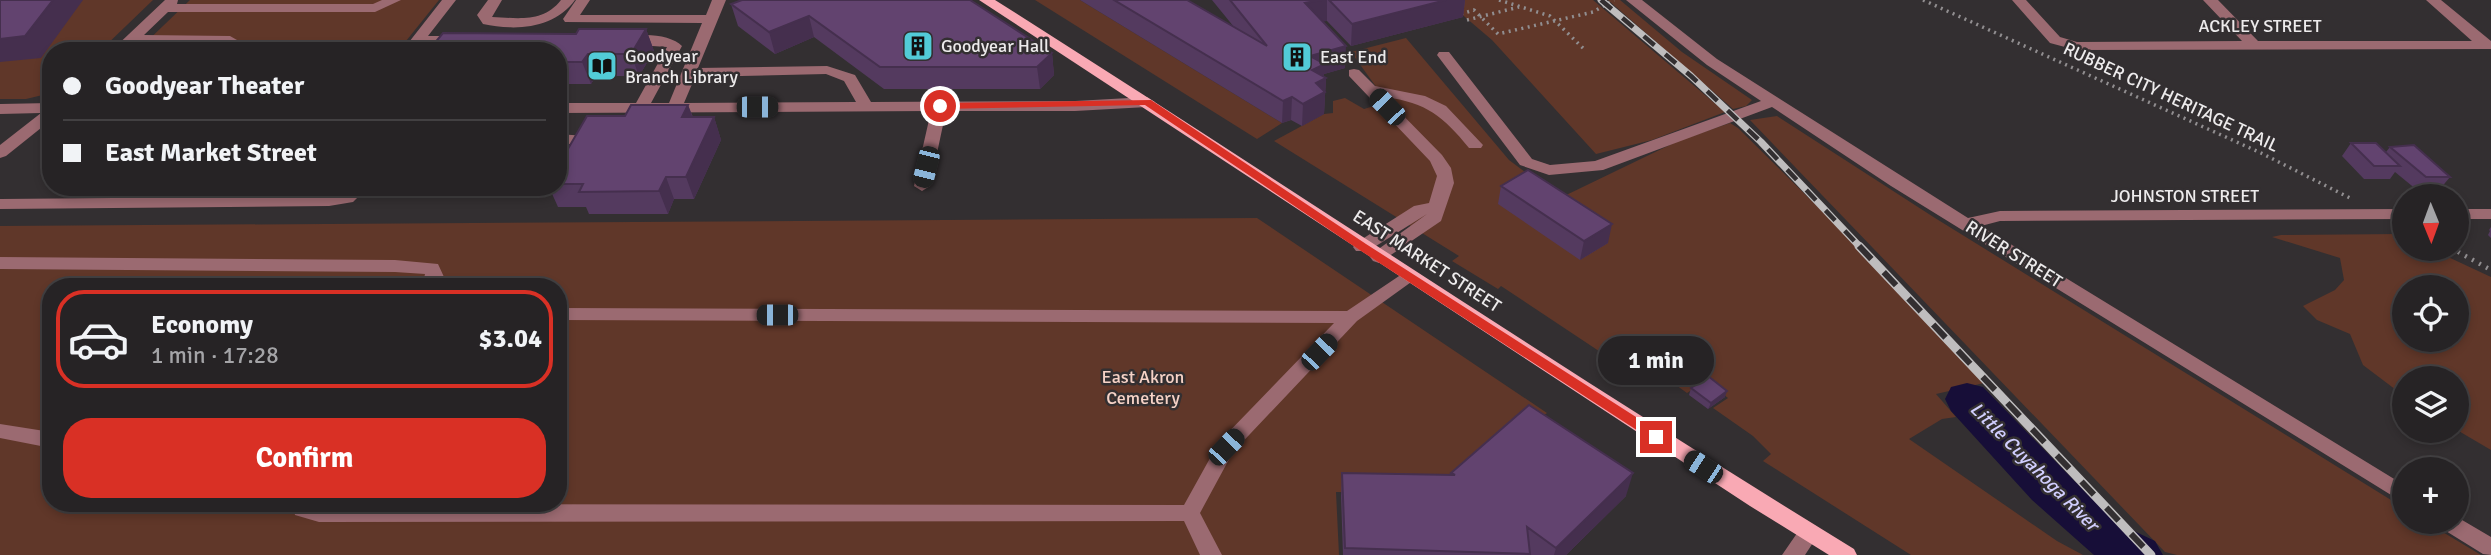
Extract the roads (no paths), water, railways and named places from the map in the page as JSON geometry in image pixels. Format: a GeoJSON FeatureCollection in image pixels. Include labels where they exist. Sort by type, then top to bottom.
{"type":"FeatureCollection","features":[{"type":"Feature","properties":{"kind":"main road","name":"EAST MARKET STREET"},"geometry":{"type":"LineString","coordinates":[[986,0],[1147,102],[1362,247],[1726,482],[1846,555]]}},
{"type":"Feature","properties":{"kind":"street"},"geometry":{"type":"LineString","coordinates":[[127,42],[168,4],[375,8],[394,0]]}},
{"type":"Feature","properties":{"kind":"street"},"geometry":{"type":"LineString","coordinates":[[416,42],[449,0]]}},
{"type":"Feature","properties":{"kind":"street"},"geometry":{"type":"LineString","coordinates":[[495,0],[484,15],[488,22],[546,21],[559,15],[568,0]]}},
{"type":"Feature","properties":{"kind":"street"},"geometry":{"type":"LineString","coordinates":[[583,0],[570,19],[709,19]]}},
{"type":"Feature","properties":{"kind":"street"},"geometry":{"type":"LineString","coordinates":[[675,107],[719,0]]}},
{"type":"Feature","properties":{"kind":"street","name":"RIVER STREET"},"geometry":{"type":"LineString","coordinates":[[1633,0],[1679,38],[1772,102],[2392,488]]}},
{"type":"Feature","properties":{"kind":"street","name":"ACKLEY STREET"},"geometry":{"type":"LineString","coordinates":[[2019,0],[2060,43],[2076,46],[2488,45]]}},
{"type":"Feature","properties":{"kind":"street"},"geometry":{"type":"LineString","coordinates":[[2210,0],[2254,46]]}},
{"type":"Feature","properties":{"kind":"street"},"geometry":{"type":"LineString","coordinates":[[2432,0],[2488,45]]}},
{"type":"Feature","properties":{"kind":"street"},"geometry":{"type":"LineString","coordinates":[[130,39],[230,40]]}},
{"type":"Feature","properties":{"kind":"street"},"geometry":{"type":"LineString","coordinates":[[455,42],[476,40]]}},
{"type":"Feature","properties":{"kind":"street"},"geometry":{"type":"LineString","coordinates":[[616,41],[667,41],[675,46],[641,108]]}},
{"type":"Feature","properties":{"kind":"street"},"geometry":{"type":"LineString","coordinates":[[1444,55],[1526,162],[1549,170],[1597,166],[1772,102]]}},
{"type":"Feature","properties":{"kind":"street"},"geometry":{"type":"LineString","coordinates":[[690,73],[827,70],[850,78],[866,107]]}},
{"type":"Feature","properties":{"kind":"street"},"geometry":{"type":"LineString","coordinates":[[1354,73],[1446,171],[1447,184],[1435,208],[1434,217],[1379,257]]}},
{"type":"Feature","properties":{"kind":"street"},"geometry":{"type":"LineString","coordinates":[[1371,90],[1436,103],[1451,115],[1475,145]]}},
{"type":"Feature","properties":{"kind":"street"},"geometry":{"type":"LineString","coordinates":[[567,108],[1147,102]]}},
{"type":"Feature","properties":{"kind":"street"},"geometry":{"type":"LineString","coordinates":[[922,186],[940,106]]}},
{"type":"Feature","properties":{"kind":"street"},"geometry":{"type":"LineString","coordinates":[[0,109],[42,110]]}},
{"type":"Feature","properties":{"kind":"street"},"geometry":{"type":"LineString","coordinates":[[1,152],[42,118]]}},
{"type":"Feature","properties":{"kind":"street"},"geometry":{"type":"LineString","coordinates":[[567,138],[580,139],[587,148],[580,158],[567,164]]}},
{"type":"Feature","properties":{"kind":"street"},"geometry":{"type":"LineString","coordinates":[[0,204],[329,201],[349,196]]}},
{"type":"Feature","properties":{"kind":"street"},"geometry":{"type":"LineString","coordinates":[[1362,247],[1421,210],[1435,208]]}},
{"type":"Feature","properties":{"kind":"street","name":"JOHNSTON STREET"},"geometry":{"type":"LineString","coordinates":[[1967,224],[2000,216],[2392,214]]}},
{"type":"Feature","properties":{"kind":"street"},"geometry":{"type":"LineString","coordinates":[[2469,214],[2491,214]]}},
{"type":"Feature","properties":{"kind":"street"},"geometry":{"type":"LineString","coordinates":[[0,263],[395,266],[432,268],[435,278]]}},
{"type":"Feature","properties":{"kind":"street"},"geometry":{"type":"LineString","coordinates":[[1190,513],[1226,447],[1351,317],[1408,276]]}},
{"type":"Feature","properties":{"kind":"street"},"geometry":{"type":"LineString","coordinates":[[567,314],[1351,317]]}},
{"type":"Feature","properties":{"kind":"street"},"geometry":{"type":"LineString","coordinates":[[0,431],[42,438]]}},
{"type":"Feature","properties":{"kind":"street"},"geometry":{"type":"LineString","coordinates":[[306,512],[1190,513]]}},
{"type":"Feature","properties":{"kind":"street"},"geometry":{"type":"LineString","coordinates":[[1190,513],[1211,555]]}},
{"type":"Feature","properties":{"kind":"street"},"geometry":{"type":"LineString","coordinates":[[1793,555],[1809,532]]}},
{"type":"Feature","properties":{"kind":"street"},"geometry":{"type":"LineString","coordinates":[[2468,534],[2491,548]]}},
{"type":"Feature","properties":{"kind":"waterway","name":"Little Cuyahoga River"},"geometry":{"type":"LineString","coordinates":[[1967,399],[2073,510],[2097,531],[2138,555]]}},
{"type":"Feature","properties":{"kind":"railway"},"geometry":{"type":"LineString","coordinates":[[1601,0],[1691,76],[1761,142],[1861,248]]}},
{"type":"Feature","properties":{"kind":"railway"},"geometry":{"type":"LineString","coordinates":[[1859,246],[2151,555]]}},
{"type":"Feature","properties":{"kind":"place","name":"Goodyear Hall"},"geometry":{"type":"Point","coordinates":[918,46]}},
{"type":"Feature","properties":{"kind":"place","name":"East End"},"geometry":{"type":"Point","coordinates":[1297,57]}},
{"type":"Feature","properties":{"kind":"place","name":"Goodyear Branch Library"},"geometry":{"type":"Point","coordinates":[602,66]}},
{"type":"Feature","properties":{"kind":"park label","name":"East Akron Cemetery"},"geometry":{"type":"Point","coordinates":[1143,387]}}]}
